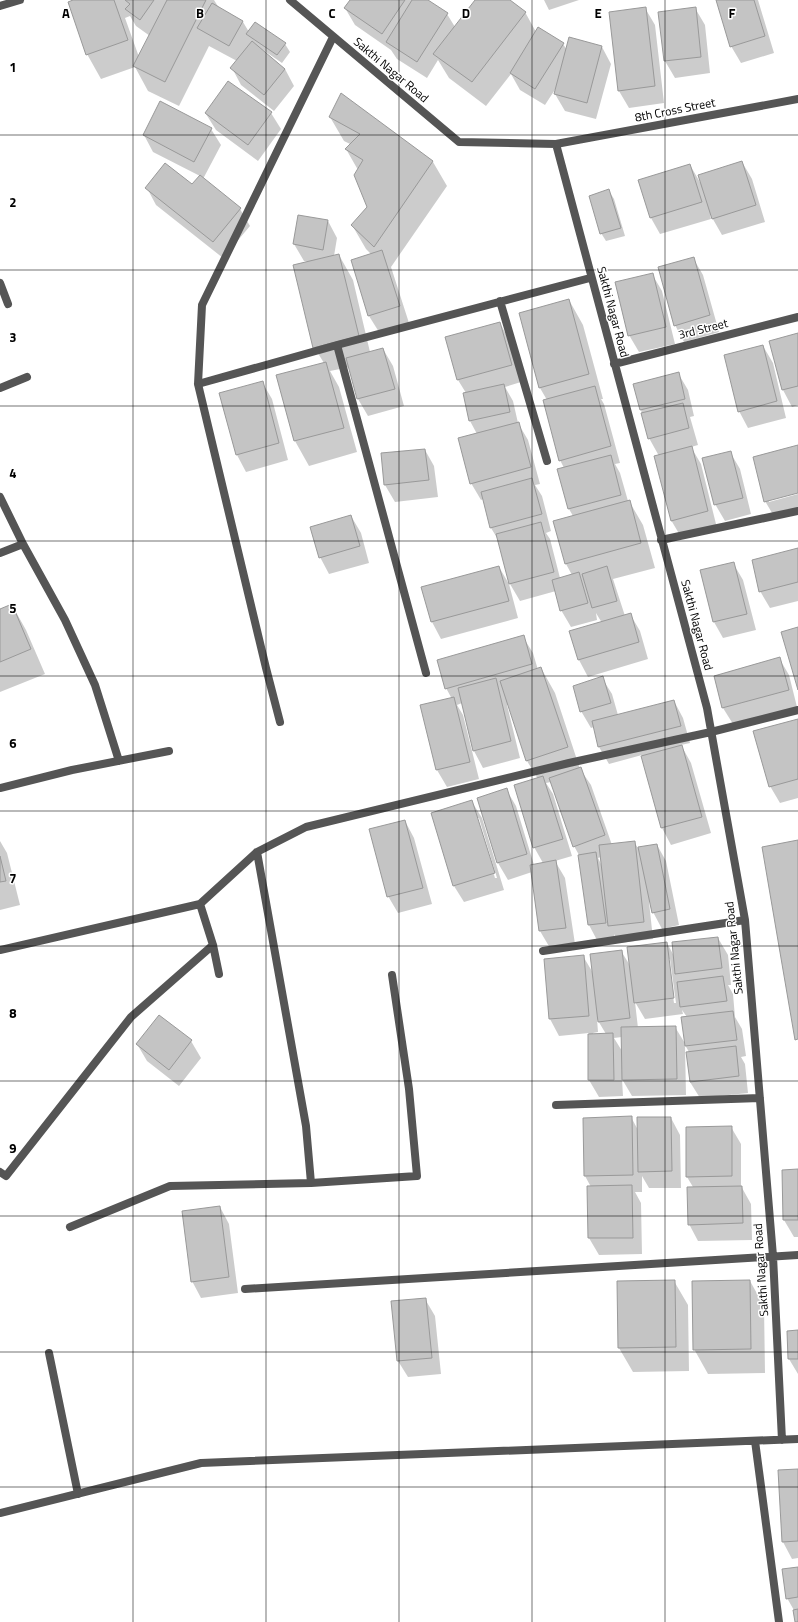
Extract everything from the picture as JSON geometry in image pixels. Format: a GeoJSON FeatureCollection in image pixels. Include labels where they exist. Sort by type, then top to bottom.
{"type":"FeatureCollection","features":[{"type":"Feature","properties":{"kind":"street"},"geometry":{"type":"LineString","coordinates":[[0,6],[20,0]]}},
{"type":"Feature","properties":{"kind":"street","name":"Sakthi Nagar Road"},"geometry":{"type":"LineString","coordinates":[[290,0],[459,142],[556,144],[590,278],[707,708],[710,732],[745,920],[773,1256],[782,1440]]}},
{"type":"Feature","properties":{"kind":"street"},"geometry":{"type":"LineString","coordinates":[[280,722],[198,384],[202,305],[333,37]]}},
{"type":"Feature","properties":{"kind":"street","name":"8th Cross Street"},"geometry":{"type":"LineString","coordinates":[[556,144],[798,98]]}},
{"type":"Feature","properties":{"kind":"street"},"geometry":{"type":"LineString","coordinates":[[198,384],[337,345],[590,278]]}},
{"type":"Feature","properties":{"kind":"street"},"geometry":{"type":"LineString","coordinates":[[0,283],[8,304]]}},
{"type":"Feature","properties":{"kind":"street"},"geometry":{"type":"LineString","coordinates":[[500,301],[547,460]]}},
{"type":"Feature","properties":{"kind":"street","name":"3rd Street"},"geometry":{"type":"LineString","coordinates":[[614,364],[798,317]]}},
{"type":"Feature","properties":{"kind":"street"},"geometry":{"type":"LineString","coordinates":[[337,345],[426,673]]}},
{"type":"Feature","properties":{"kind":"street"},"geometry":{"type":"LineString","coordinates":[[0,388],[27,377]]}},
{"type":"Feature","properties":{"kind":"street"},"geometry":{"type":"LineString","coordinates":[[0,497],[23,544],[65,620],[95,685],[119,761]]}},
{"type":"Feature","properties":{"kind":"street"},"geometry":{"type":"LineString","coordinates":[[661,540],[798,511]]}},
{"type":"Feature","properties":{"kind":"street"},"geometry":{"type":"LineString","coordinates":[[0,553],[23,544]]}},
{"type":"Feature","properties":{"kind":"street"},"geometry":{"type":"LineString","coordinates":[[0,950],[200,904],[257,852],[306,827],[569,763],[710,732],[798,710]]}},
{"type":"Feature","properties":{"kind":"street"},"geometry":{"type":"LineString","coordinates":[[0,788],[72,770],[169,751]]}},
{"type":"Feature","properties":{"kind":"street"},"geometry":{"type":"LineString","coordinates":[[257,852],[306,1126],[311,1183]]}},
{"type":"Feature","properties":{"kind":"street"},"geometry":{"type":"LineString","coordinates":[[200,904],[213,946],[219,974]]}},
{"type":"Feature","properties":{"kind":"street"},"geometry":{"type":"LineString","coordinates":[[543,951],[745,920]]}},
{"type":"Feature","properties":{"kind":"street"},"geometry":{"type":"LineString","coordinates":[[0,1172],[6,1176],[132,1017],[213,946]]}},
{"type":"Feature","properties":{"kind":"street"},"geometry":{"type":"LineString","coordinates":[[70,1227],[170,1186],[311,1183],[417,1176],[409,1089],[392,975]]}},
{"type":"Feature","properties":{"kind":"street"},"geometry":{"type":"LineString","coordinates":[[556,1105],[760,1098]]}},
{"type":"Feature","properties":{"kind":"street"},"geometry":{"type":"LineString","coordinates":[[245,1289],[798,1255]]}},
{"type":"Feature","properties":{"kind":"street"},"geometry":{"type":"LineString","coordinates":[[49,1353],[78,1494]]}},
{"type":"Feature","properties":{"kind":"street"},"geometry":{"type":"LineString","coordinates":[[0,1513],[201,1463],[798,1439]]}},
{"type":"Feature","properties":{"kind":"street"},"geometry":{"type":"LineString","coordinates":[[755,1440],[779,1622]]}},
{"type":"Feature","properties":{"kind":"building"},"geometry":{"type":"Polygon","coordinates":[[[73,0],[114,0],[128,40],[86,55],[68,2],[73,0]]]}},
{"type":"Feature","properties":{"kind":"building"},"geometry":{"type":"Polygon","coordinates":[[[125,0],[154,0],[140,20],[125,9],[130,4],[125,0]]]}},
{"type":"Feature","properties":{"kind":"building"},"geometry":{"type":"Polygon","coordinates":[[[167,0],[206,0],[165,82],[133,66],[167,0]]]}},
{"type":"Feature","properties":{"kind":"building"},"geometry":{"type":"Polygon","coordinates":[[[350,0],[405,0],[382,34],[344,8],[350,0]]]}},
{"type":"Feature","properties":{"kind":"building"},"geometry":{"type":"Polygon","coordinates":[[[412,0],[428,0],[448,13],[417,62],[386,42],[412,0]]]}},
{"type":"Feature","properties":{"kind":"building"},"geometry":{"type":"Polygon","coordinates":[[[475,0],[510,0],[526,12],[472,82],[433,54],[475,0]]]}},
{"type":"Feature","properties":{"kind":"building"},"geometry":{"type":"Polygon","coordinates":[[[716,0],[754,0],[765,36],[730,47],[716,0]]]}},
{"type":"Feature","properties":{"kind":"building"},"geometry":{"type":"Polygon","coordinates":[[[212,3],[243,21],[229,46],[197,28],[212,3]]]}},
{"type":"Feature","properties":{"kind":"building"},"geometry":{"type":"Polygon","coordinates":[[[646,7],[655,86],[618,91],[609,12],[646,7]]]}},
{"type":"Feature","properties":{"kind":"building"},"geometry":{"type":"Polygon","coordinates":[[[696,7],[701,57],[664,61],[658,12],[696,7]]]}},
{"type":"Feature","properties":{"kind":"building"},"geometry":{"type":"Polygon","coordinates":[[[255,22],[286,43],[277,55],[246,34],[255,22]]]}},
{"type":"Feature","properties":{"kind":"building"},"geometry":{"type":"Polygon","coordinates":[[[538,27],[564,43],[535,89],[510,73],[538,27]]]}},
{"type":"Feature","properties":{"kind":"building"},"geometry":{"type":"Polygon","coordinates":[[[569,37],[602,46],[587,103],[554,94],[569,37]]]}},
{"type":"Feature","properties":{"kind":"building"},"geometry":{"type":"Polygon","coordinates":[[[252,41],[285,69],[264,95],[230,68],[252,41]]]}},
{"type":"Feature","properties":{"kind":"building"},"geometry":{"type":"Polygon","coordinates":[[[228,81],[272,112],[248,145],[205,113],[228,81]]]}},
{"type":"Feature","properties":{"kind":"building"},"geometry":{"type":"Polygon","coordinates":[[[341,93],[433,161],[374,247],[351,225],[367,207],[354,175],[363,160],[345,149],[360,134],[329,117],[341,93]]]}},
{"type":"Feature","properties":{"kind":"building"},"geometry":{"type":"Polygon","coordinates":[[[160,101],[212,128],[194,162],[143,135],[160,101]]]}},
{"type":"Feature","properties":{"kind":"building"},"geometry":{"type":"Polygon","coordinates":[[[742,161],[756,205],[712,219],[698,175],[742,161]]]}},
{"type":"Feature","properties":{"kind":"building"},"geometry":{"type":"Polygon","coordinates":[[[165,163],[192,184],[200,175],[241,208],[213,242],[145,188],[165,163]]]}},
{"type":"Feature","properties":{"kind":"building"},"geometry":{"type":"Polygon","coordinates":[[[690,164],[702,202],[650,218],[638,180],[690,164]]]}},
{"type":"Feature","properties":{"kind":"building"},"geometry":{"type":"Polygon","coordinates":[[[609,189],[621,228],[600,234],[589,196],[609,189]]]}},
{"type":"Feature","properties":{"kind":"building"},"geometry":{"type":"Polygon","coordinates":[[[298,215],[328,220],[323,250],[293,244],[298,215]]]}},
{"type":"Feature","properties":{"kind":"building"},"geometry":{"type":"Polygon","coordinates":[[[382,250],[400,306],[368,316],[351,260],[382,250]]]}},
{"type":"Feature","properties":{"kind":"building"},"geometry":{"type":"Polygon","coordinates":[[[339,254],[359,336],[313,348],[293,265],[339,254]]]}},
{"type":"Feature","properties":{"kind":"building"},"geometry":{"type":"Polygon","coordinates":[[[694,257],[710,315],[674,326],[658,267],[694,257]]]}},
{"type":"Feature","properties":{"kind":"building"},"geometry":{"type":"Polygon","coordinates":[[[653,273],[666,327],[628,336],[615,282],[653,273]]]}},
{"type":"Feature","properties":{"kind":"building"},"geometry":{"type":"Polygon","coordinates":[[[569,299],[589,374],[539,388],[519,313],[569,299]]]}},
{"type":"Feature","properties":{"kind":"building"},"geometry":{"type":"Polygon","coordinates":[[[500,322],[512,365],[457,380],[445,337],[500,322]]]}},
{"type":"Feature","properties":{"kind":"building"},"geometry":{"type":"Polygon","coordinates":[[[798,333],[798,386],[782,390],[769,341],[798,333]]]}},
{"type":"Feature","properties":{"kind":"building"},"geometry":{"type":"Polygon","coordinates":[[[763,345],[777,401],[738,412],[724,355],[763,345]]]}},
{"type":"Feature","properties":{"kind":"building"},"geometry":{"type":"Polygon","coordinates":[[[383,348],[395,389],[357,399],[346,358],[383,348]]]}},
{"type":"Feature","properties":{"kind":"building"},"geometry":{"type":"Polygon","coordinates":[[[326,362],[344,428],[294,441],[276,375],[326,362]]]}},
{"type":"Feature","properties":{"kind":"building"},"geometry":{"type":"Polygon","coordinates":[[[679,372],[685,399],[640,410],[633,384],[679,372]]]}},
{"type":"Feature","properties":{"kind":"building"},"geometry":{"type":"Polygon","coordinates":[[[263,381],[279,443],[236,455],[219,393],[263,381]]]}},
{"type":"Feature","properties":{"kind":"building"},"geometry":{"type":"Polygon","coordinates":[[[504,384],[510,412],[469,421],[463,393],[504,384]]]}},
{"type":"Feature","properties":{"kind":"building"},"geometry":{"type":"Polygon","coordinates":[[[595,386],[611,446],[559,461],[543,400],[595,386]]]}},
{"type":"Feature","properties":{"kind":"building"},"geometry":{"type":"Polygon","coordinates":[[[683,403],[689,428],[648,439],[641,413],[683,403]]]}},
{"type":"Feature","properties":{"kind":"building"},"geometry":{"type":"Polygon","coordinates":[[[519,422],[531,467],[470,484],[458,438],[519,422]]]}},
{"type":"Feature","properties":{"kind":"building"},"geometry":{"type":"Polygon","coordinates":[[[798,445],[798,493],[764,502],[753,457],[798,445]]]}},
{"type":"Feature","properties":{"kind":"building"},"geometry":{"type":"Polygon","coordinates":[[[692,446],[708,511],[671,521],[654,456],[692,446]]]}},
{"type":"Feature","properties":{"kind":"building"},"geometry":{"type":"Polygon","coordinates":[[[425,449],[429,480],[384,485],[381,453],[425,449]]]}},
{"type":"Feature","properties":{"kind":"building"},"geometry":{"type":"Polygon","coordinates":[[[731,451],[743,498],[714,505],[702,458],[731,451]]]}},
{"type":"Feature","properties":{"kind":"building"},"geometry":{"type":"Polygon","coordinates":[[[611,455],[621,495],[568,509],[557,469],[611,455]]]}},
{"type":"Feature","properties":{"kind":"building"},"geometry":{"type":"Polygon","coordinates":[[[532,478],[542,514],[490,528],[481,492],[532,478]]]}},
{"type":"Feature","properties":{"kind":"building"},"geometry":{"type":"Polygon","coordinates":[[[630,500],[641,543],[565,564],[553,521],[630,500]]]}},
{"type":"Feature","properties":{"kind":"building"},"geometry":{"type":"Polygon","coordinates":[[[351,515],[360,546],[319,558],[310,527],[351,515]]]}},
{"type":"Feature","properties":{"kind":"building"},"geometry":{"type":"Polygon","coordinates":[[[541,522],[554,572],[509,584],[496,534],[541,522]]]}},
{"type":"Feature","properties":{"kind":"building"},"geometry":{"type":"Polygon","coordinates":[[[798,548],[798,582],[759,592],[752,560],[798,548]]]}},
{"type":"Feature","properties":{"kind":"building"},"geometry":{"type":"Polygon","coordinates":[[[734,562],[747,614],[713,622],[700,570],[734,562]]]}},
{"type":"Feature","properties":{"kind":"building"},"geometry":{"type":"Polygon","coordinates":[[[499,566],[509,601],[431,622],[421,587],[499,566]]]}},
{"type":"Feature","properties":{"kind":"building"},"geometry":{"type":"Polygon","coordinates":[[[607,566],[617,601],[592,608],[582,574],[607,566]]]}},
{"type":"Feature","properties":{"kind":"building"},"geometry":{"type":"Polygon","coordinates":[[[579,572],[588,603],[560,611],[552,580],[579,572]]]}},
{"type":"Feature","properties":{"kind":"building"},"geometry":{"type":"Polygon","coordinates":[[[12,604],[31,649],[0,662],[0,609],[12,604]]]}},
{"type":"Feature","properties":{"kind":"building"},"geometry":{"type":"Polygon","coordinates":[[[631,613],[639,642],[578,660],[569,631],[631,613]]]}},
{"type":"Feature","properties":{"kind":"building"},"geometry":{"type":"Polygon","coordinates":[[[798,627],[798,690],[781,632],[798,627]]]}},
{"type":"Feature","properties":{"kind":"building"},"geometry":{"type":"Polygon","coordinates":[[[524,635],[532,664],[445,689],[437,660],[524,635]]]}},
{"type":"Feature","properties":{"kind":"building"},"geometry":{"type":"Polygon","coordinates":[[[780,657],[789,690],[722,708],[714,676],[780,657]]]}},
{"type":"Feature","properties":{"kind":"building"},"geometry":{"type":"Polygon","coordinates":[[[541,667],[568,747],[526,761],[500,681],[541,667]]]}},
{"type":"Feature","properties":{"kind":"building"},"geometry":{"type":"Polygon","coordinates":[[[603,676],[611,703],[580,712],[573,686],[603,676]]]}},
{"type":"Feature","properties":{"kind":"building"},"geometry":{"type":"Polygon","coordinates":[[[496,678],[511,741],[473,751],[458,688],[496,678]]]}},
{"type":"Feature","properties":{"kind":"building"},"geometry":{"type":"Polygon","coordinates":[[[454,697],[470,762],[436,770],[420,705],[454,697]]]}},
{"type":"Feature","properties":{"kind":"building"},"geometry":{"type":"Polygon","coordinates":[[[674,700],[681,726],[598,747],[592,721],[674,700]]]}},
{"type":"Feature","properties":{"kind":"building"},"geometry":{"type":"Polygon","coordinates":[[[798,719],[798,779],[769,787],[753,731],[798,719]]]}},
{"type":"Feature","properties":{"kind":"building"},"geometry":{"type":"Polygon","coordinates":[[[682,745],[702,817],[661,828],[641,756],[682,745]]]}},
{"type":"Feature","properties":{"kind":"building"},"geometry":{"type":"Polygon","coordinates":[[[581,767],[605,835],[573,847],[549,778],[581,767]]]}},
{"type":"Feature","properties":{"kind":"building"},"geometry":{"type":"Polygon","coordinates":[[[543,776],[563,839],[533,848],[514,785],[543,776]]]}},
{"type":"Feature","properties":{"kind":"building"},"geometry":{"type":"Polygon","coordinates":[[[507,788],[527,854],[497,863],[477,798],[507,788]]]}},
{"type":"Feature","properties":{"kind":"building"},"geometry":{"type":"Polygon","coordinates":[[[472,800],[495,873],[453,886],[431,813],[472,800]]]}},
{"type":"Feature","properties":{"kind":"building"},"geometry":{"type":"Polygon","coordinates":[[[405,820],[423,888],[387,897],[369,829],[405,820]]]}},
{"type":"Feature","properties":{"kind":"building"},"geometry":{"type":"Polygon","coordinates":[[[798,840],[798,1039],[795,1040],[762,847],[798,840]]]}},
{"type":"Feature","properties":{"kind":"building"},"geometry":{"type":"Polygon","coordinates":[[[635,841],[644,922],[608,926],[599,845],[635,841]]]}},
{"type":"Feature","properties":{"kind":"building"},"geometry":{"type":"Polygon","coordinates":[[[657,844],[670,909],[652,913],[638,847],[657,844]]]}},
{"type":"Feature","properties":{"kind":"building"},"geometry":{"type":"Polygon","coordinates":[[[596,852],[606,923],[588,925],[578,855],[596,852]]]}},
{"type":"Feature","properties":{"kind":"building"},"geometry":{"type":"Polygon","coordinates":[[[0,856],[6,881],[0,882],[0,856]]]}},
{"type":"Feature","properties":{"kind":"building"},"geometry":{"type":"Polygon","coordinates":[[[556,860],[566,928],[539,931],[530,865],[556,860]]]}},
{"type":"Feature","properties":{"kind":"building"},"geometry":{"type":"Polygon","coordinates":[[[718,937],[722,968],[675,974],[672,942],[718,937]]]}},
{"type":"Feature","properties":{"kind":"building"},"geometry":{"type":"Polygon","coordinates":[[[667,942],[674,998],[634,1003],[627,947],[667,942]]]}},
{"type":"Feature","properties":{"kind":"building"},"geometry":{"type":"Polygon","coordinates":[[[622,950],[630,1018],[598,1022],[590,954],[622,950]]]}},
{"type":"Feature","properties":{"kind":"building"},"geometry":{"type":"Polygon","coordinates":[[[584,955],[589,1016],[549,1019],[544,959],[584,955]]]}},
{"type":"Feature","properties":{"kind":"building"},"geometry":{"type":"Polygon","coordinates":[[[723,976],[727,1001],[680,1007],[677,982],[723,976]]]}},
{"type":"Feature","properties":{"kind":"building"},"geometry":{"type":"Polygon","coordinates":[[[733,1011],[737,1040],[685,1046],[681,1017],[733,1011]]]}},
{"type":"Feature","properties":{"kind":"building"},"geometry":{"type":"Polygon","coordinates":[[[159,1015],[192,1040],[169,1070],[136,1044],[159,1015]]]}},
{"type":"Feature","properties":{"kind":"building"},"geometry":{"type":"Polygon","coordinates":[[[676,1026],[677,1079],[622,1080],[621,1027],[676,1026]]]}},
{"type":"Feature","properties":{"kind":"building"},"geometry":{"type":"Polygon","coordinates":[[[613,1033],[614,1080],[588,1080],[588,1034],[613,1033]]]}},
{"type":"Feature","properties":{"kind":"building"},"geometry":{"type":"Polygon","coordinates":[[[736,1046],[739,1076],[690,1082],[686,1052],[736,1046]]]}},
{"type":"Feature","properties":{"kind":"building"},"geometry":{"type":"Polygon","coordinates":[[[632,1116],[633,1175],[584,1176],[583,1118],[632,1116]]]}},
{"type":"Feature","properties":{"kind":"building"},"geometry":{"type":"Polygon","coordinates":[[[637,1117],[671,1117],[672,1171],[638,1172],[637,1117]]]}},
{"type":"Feature","properties":{"kind":"building"},"geometry":{"type":"Polygon","coordinates":[[[732,1126],[732,1176],[686,1177],[686,1127],[732,1126]]]}},
{"type":"Feature","properties":{"kind":"building"},"geometry":{"type":"Polygon","coordinates":[[[798,1169],[798,1220],[783,1220],[782,1170],[798,1169]]]}},
{"type":"Feature","properties":{"kind":"building"},"geometry":{"type":"Polygon","coordinates":[[[632,1185],[633,1238],[588,1238],[587,1186],[632,1185]]]}},
{"type":"Feature","properties":{"kind":"building"},"geometry":{"type":"Polygon","coordinates":[[[742,1186],[743,1223],[688,1225],[687,1187],[742,1186]]]}},
{"type":"Feature","properties":{"kind":"building"},"geometry":{"type":"Polygon","coordinates":[[[220,1206],[229,1277],[191,1282],[182,1211],[220,1206]]]}},
{"type":"Feature","properties":{"kind":"building"},"geometry":{"type":"Polygon","coordinates":[[[675,1280],[676,1347],[618,1348],[617,1281],[675,1280]]]}},
{"type":"Feature","properties":{"kind":"building"},"geometry":{"type":"Polygon","coordinates":[[[750,1280],[751,1349],[693,1350],[692,1281],[750,1280]]]}},
{"type":"Feature","properties":{"kind":"building"},"geometry":{"type":"Polygon","coordinates":[[[426,1298],[432,1358],[397,1361],[391,1301],[426,1298]]]}},
{"type":"Feature","properties":{"kind":"building"},"geometry":{"type":"Polygon","coordinates":[[[798,1330],[798,1359],[788,1359],[787,1331],[798,1330]]]}},
{"type":"Feature","properties":{"kind":"building"},"geometry":{"type":"Polygon","coordinates":[[[798,1469],[798,1541],[782,1542],[778,1470],[798,1469]]]}},
{"type":"Feature","properties":{"kind":"building"},"geometry":{"type":"Polygon","coordinates":[[[798,1567],[798,1597],[786,1599],[782,1569],[798,1567]]]}},
{"type":"Feature","properties":{"kind":"building"},"geometry":{"type":"Polygon","coordinates":[[[798,1609],[798,1622],[795,1622],[793,1610],[798,1609]]]}}]}
